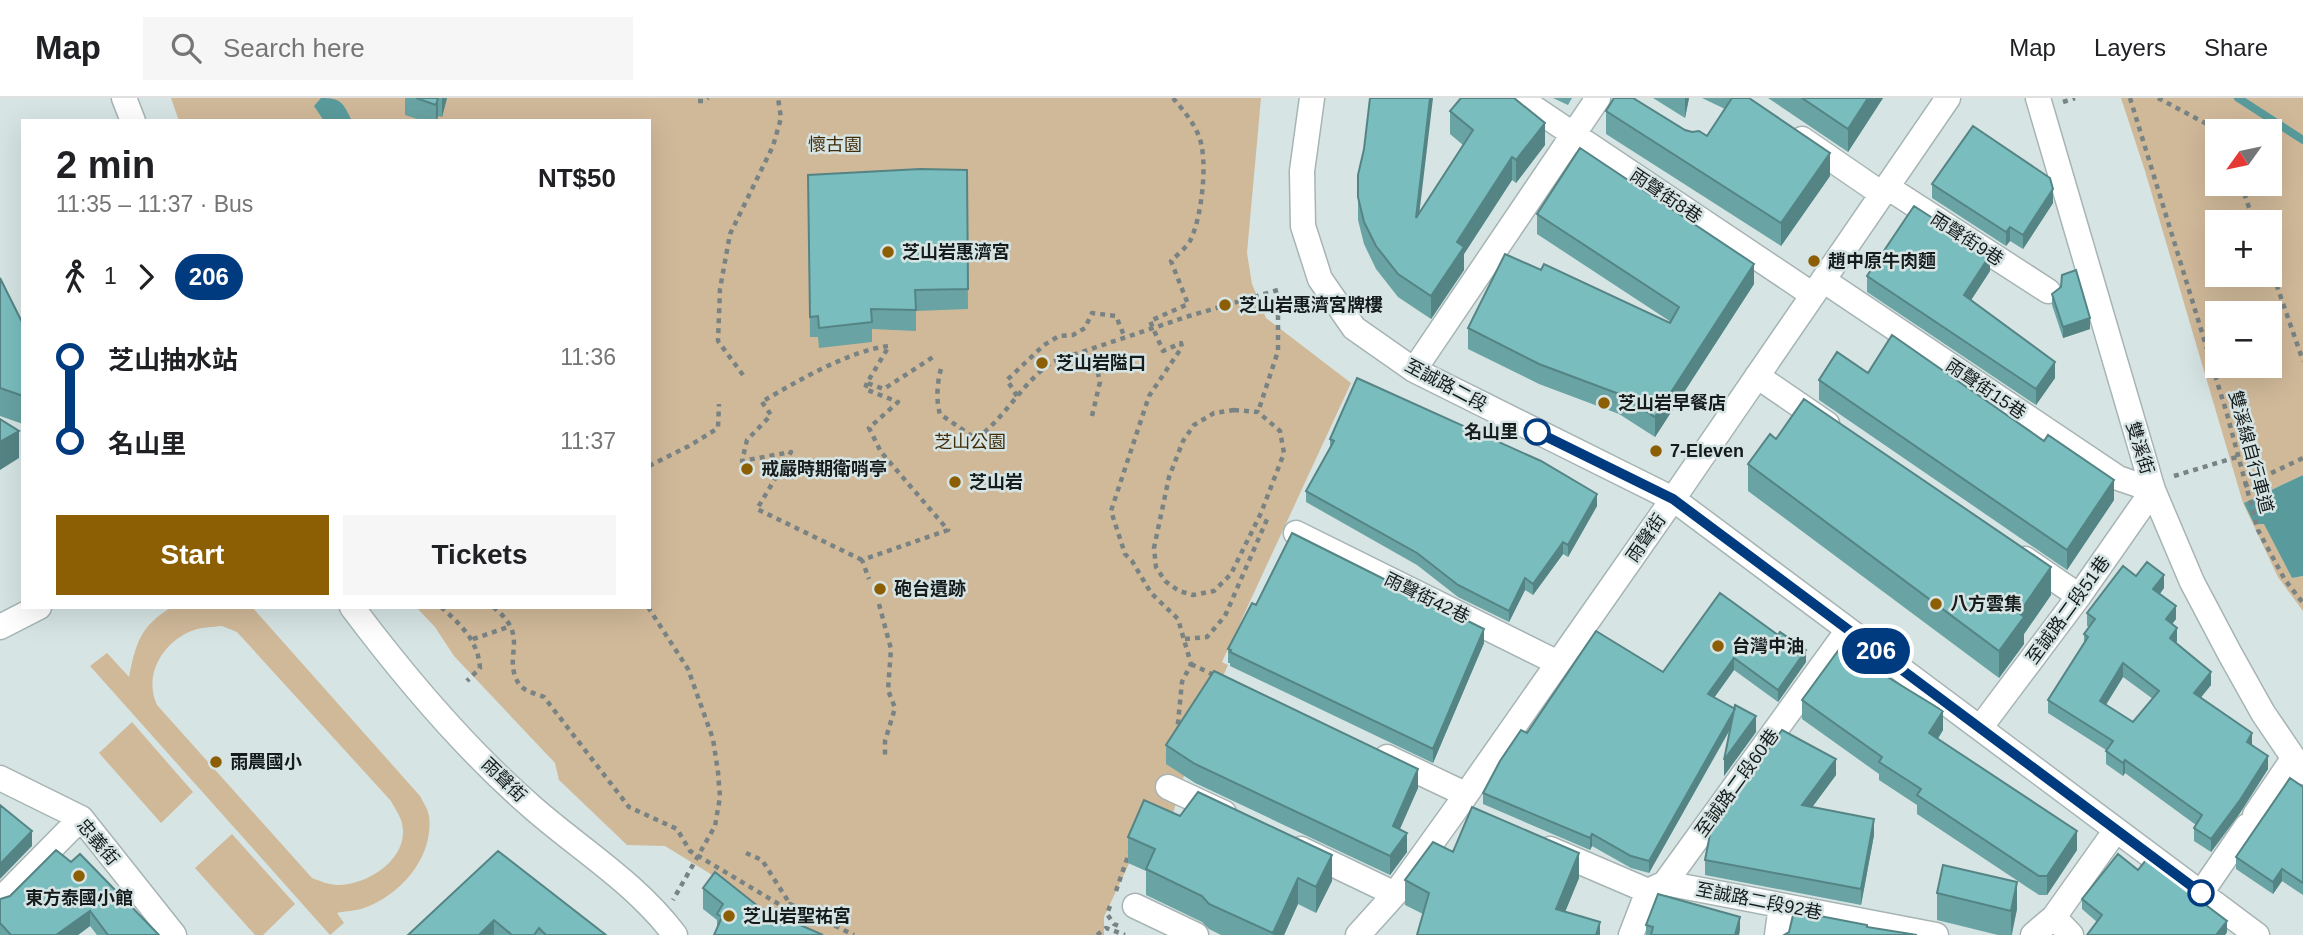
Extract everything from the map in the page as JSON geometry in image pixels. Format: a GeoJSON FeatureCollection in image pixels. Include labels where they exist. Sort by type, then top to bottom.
{"type":"FeatureCollection","features":[{"type":"Feature","properties":{"kind":"street"},"geometry":{"type":"LineString","coordinates":[[124,98],[132,119]]}},
{"type":"Feature","properties":{"kind":"street","name":"至誠路二段"},"geometry":{"type":"LineString","coordinates":[[1312,98],[1302,171],[1303,226],[1320,279],[1354,328],[1414,370],[1673,499],[2201,893],[2240,930]]}},
{"type":"Feature","properties":{"kind":"street","name":"雨聲街8巷"},"geometry":{"type":"LineString","coordinates":[[1519,98],[1818,288]]}},
{"type":"Feature","properties":{"kind":"street"},"geometry":{"type":"LineString","coordinates":[[1414,370],[1598,98]]}},
{"type":"Feature","properties":{"kind":"street","name":"雨聲街"},"geometry":{"type":"LineString","coordinates":[[1375,930],[1395,894],[1673,499],[1948,98]]}},
{"type":"Feature","properties":{"kind":"street","name":"雙溪街"},"geometry":{"type":"LineString","coordinates":[[2038,98],[2153,490],[2192,582],[2263,713],[2298,766]]}},
{"type":"Feature","properties":{"kind":"street","name":"雨聲街9巷"},"geometry":{"type":"LineString","coordinates":[[1786,128],[2048,290]]}},
{"type":"Feature","properties":{"kind":"street","name":"雨聲街15巷"},"geometry":{"type":"LineString","coordinates":[[1818,288],[2118,478],[2153,490]]}},
{"type":"Feature","properties":{"kind":"street"},"geometry":{"type":"LineString","coordinates":[[1757,376],[1849,439]]}},
{"type":"Feature","properties":{"kind":"street","name":"至誠路二段51巷"},"geometry":{"type":"LineString","coordinates":[[1980,729],[2079,596],[2153,490]]}},
{"type":"Feature","properties":{"kind":"street","name":"雨聲街42巷"},"geometry":{"type":"LineString","coordinates":[[1296,533],[1558,663]]}},
{"type":"Feature","properties":{"kind":"street"},"geometry":{"type":"LineString","coordinates":[[2010,549],[2079,596]]}},
{"type":"Feature","properties":{"kind":"street"},"geometry":{"type":"LineString","coordinates":[[0,627],[35,609]]}},
{"type":"Feature","properties":{"kind":"street","name":"雨聲街"},"geometry":{"type":"LineString","coordinates":[[353,609],[398,669],[461,739],[532,808],[629,885],[659,914],[675,935]]}},
{"type":"Feature","properties":{"kind":"street","name":"至誠路二段60巷"},"geometry":{"type":"LineString","coordinates":[[1631,935],[1657,887],[1848,630]]}},
{"type":"Feature","properties":{"kind":"street"},"geometry":{"type":"LineString","coordinates":[[1364,746],[1461,802],[1482,820]]}},
{"type":"Feature","properties":{"kind":"street"},"geometry":{"type":"LineString","coordinates":[[2201,893],[2251,820],[2298,766]]}},
{"type":"Feature","properties":{"kind":"street","name":"忠義街"},"geometry":{"type":"LineString","coordinates":[[0,778],[81,818],[174,935]]}},
{"type":"Feature","properties":{"kind":"street"},"geometry":{"type":"LineString","coordinates":[[1168,786],[1244,822]]}},
{"type":"Feature","properties":{"kind":"street"},"geometry":{"type":"LineString","coordinates":[[0,900],[81,818]]}},
{"type":"Feature","properties":{"kind":"street"},"geometry":{"type":"LineString","coordinates":[[2033,935],[2054,917],[2116,830]]}},
{"type":"Feature","properties":{"kind":"street"},"geometry":{"type":"LineString","coordinates":[[1282,840],[1395,894]]}},
{"type":"Feature","properties":{"kind":"street","name":"至誠路二段92巷"},"geometry":{"type":"LineString","coordinates":[[1533,842],[1657,887],[1781,906],[1934,935]]}},
{"type":"Feature","properties":{"kind":"street"},"geometry":{"type":"LineString","coordinates":[[1135,906],[1196,935]]}},
{"type":"Feature","properties":{"kind":"street"},"geometry":{"type":"LineString","coordinates":[[1777,935],[1781,906]]}},
{"type":"Feature","properties":{"kind":"street"},"geometry":{"type":"LineString","coordinates":[[2054,917],[2071,935]]}},
{"type":"Feature","properties":{"kind":"path"},"geometry":{"type":"LineString","coordinates":[[698,101],[708,98]]}},
{"type":"Feature","properties":{"kind":"path"},"geometry":{"type":"LineString","coordinates":[[743,375],[718,341],[720,289],[730,234],[773,146],[780,118],[778,98]]}},
{"type":"Feature","properties":{"kind":"path"},"geometry":{"type":"LineString","coordinates":[[1173,98],[1199,134],[1203,152],[1199,211],[1190,242],[1171,261],[1188,304],[1150,321],[1163,351],[1181,343],[1182,347],[1149,396],[1111,511],[1125,554],[1151,593],[1178,619],[1185,639],[1191,664],[1182,682],[1176,745]]}},
{"type":"Feature","properties":{"kind":"path","name":"雙溪線自行車道"},"geometry":{"type":"LineString","coordinates":[[2130,98],[2227,414],[2244,486],[2258,530],[2286,580],[2303,603]]}},
{"type":"Feature","properties":{"kind":"path"},"geometry":{"type":"LineString","coordinates":[[2158,98],[2205,123]]}},
{"type":"Feature","properties":{"kind":"path"},"geometry":{"type":"LineString","coordinates":[[2277,287],[2303,361]]}},
{"type":"Feature","properties":{"kind":"path"},"geometry":{"type":"LineString","coordinates":[[942,369],[939,376],[940,414],[976,439],[1035,374],[1052,362],[1279,290],[1278,351],[1258,412]]}},
{"type":"Feature","properties":{"kind":"path"},"geometry":{"type":"LineString","coordinates":[[1017,396],[1007,380],[1044,345],[1059,336],[1073,335],[1085,328],[1092,313],[1116,316],[1125,338]]}},
{"type":"Feature","properties":{"kind":"path"},"geometry":{"type":"LineString","coordinates":[[862,560],[948,530],[881,452],[869,428],[898,402],[865,389],[889,346],[874,347],[853,355],[763,401],[771,415],[747,440],[742,461],[791,452],[757,509],[862,560],[869,579]]}},
{"type":"Feature","properties":{"kind":"path"},"geometry":{"type":"LineString","coordinates":[[1092,416],[1100,382],[1093,349]]}},
{"type":"Feature","properties":{"kind":"path"},"geometry":{"type":"LineString","coordinates":[[867,383],[884,389],[936,355]]}},
{"type":"Feature","properties":{"kind":"path"},"geometry":{"type":"LineString","coordinates":[[651,465],[715,430],[718,426],[719,404]]}},
{"type":"Feature","properties":{"kind":"path"},"geometry":{"type":"LineString","coordinates":[[1234,410],[1258,412],[1280,431],[1284,453],[1261,513],[1231,574],[1214,591],[1193,595],[1179,591],[1165,581],[1156,567],[1154,548],[1169,477],[1182,441],[1194,425],[1214,413],[1234,410]]}},
{"type":"Feature","properties":{"kind":"path"},"geometry":{"type":"LineString","coordinates":[[2197,469],[2237,457]]}},
{"type":"Feature","properties":{"kind":"path"},"geometry":{"type":"LineString","coordinates":[[2244,486],[2303,458]]}},
{"type":"Feature","properties":{"kind":"path"},"geometry":{"type":"LineString","coordinates":[[1185,639],[1207,637],[1225,616],[1268,517]]}},
{"type":"Feature","properties":{"kind":"path"},"geometry":{"type":"LineString","coordinates":[[879,604],[891,649],[888,690],[895,708],[885,741],[886,756]]}},
{"type":"Feature","properties":{"kind":"path"},"geometry":{"type":"LineString","coordinates":[[443,609],[473,639],[480,668],[467,681]]}},
{"type":"Feature","properties":{"kind":"path"},"geometry":{"type":"LineString","coordinates":[[496,609],[506,617],[514,635],[514,665],[519,683],[544,698],[629,807],[677,829],[690,851],[787,909],[790,904]]}},
{"type":"Feature","properties":{"kind":"path"},"geometry":{"type":"LineString","coordinates":[[649,609],[688,669],[713,739],[720,797],[716,826],[677,896]]}},
{"type":"Feature","properties":{"kind":"path"},"geometry":{"type":"LineString","coordinates":[[473,639],[511,626]]}},
{"type":"Feature","properties":{"kind":"path"},"geometry":{"type":"LineString","coordinates":[[1191,664],[1225,680]]}},
{"type":"Feature","properties":{"kind":"path"},"geometry":{"type":"LineString","coordinates":[[1132,845],[1107,914],[1114,924],[1133,931]]}},
{"type":"Feature","properties":{"kind":"path"},"geometry":{"type":"LineString","coordinates":[[746,853],[762,860],[790,904],[854,935]]}},
{"type":"Feature","properties":{"kind":"path"},"geometry":{"type":"LineString","coordinates":[[1097,935],[1106,928],[1125,935]]}},
{"type":"Feature","properties":{"kind":"green space","name":"芝山公園"},"geometry":{"type":"Polygon","coordinates":[[[171,98],[1261,98],[1247,253],[1252,284],[1266,318],[1351,383],[1222,662],[1228,665],[1194,742],[1169,827],[1148,823],[1104,917],[1104,935],[788,935],[709,873],[665,846],[627,845],[559,780],[555,763],[454,656],[435,627],[418,609],[651,609],[651,119],[178,119],[171,98]]]}},
{"type":"Feature","properties":{"kind":"green space"},"geometry":{"type":"Polygon","coordinates":[[[2121,98],[2303,98],[2303,475],[2244,503],[2264,523],[2292,578],[2303,576],[2303,611],[2278,577],[2243,503],[2206,378],[2282,378],[2282,301],[2205,301],[2205,374],[2121,98]]]}},
{"type":"Feature","properties":{"kind":"green space"},"geometry":{"type":"Polygon","coordinates":[[[169,609],[254,609],[420,796],[429,816],[426,846],[420,860],[402,884],[378,902],[361,909],[337,913],[344,923],[330,935],[90,666],[107,653],[129,677],[137,645],[153,621],[169,609]],[[222,626],[194,630],[173,642],[159,660],[153,682],[157,705],[312,878],[328,884],[350,884],[375,874],[386,866],[401,845],[403,833],[401,820],[391,801],[237,632],[222,626]]]}},
{"type":"Feature","properties":{"kind":"green space"},"geometry":{"type":"Polygon","coordinates":[[[132,722],[193,792],[161,823],[99,753],[132,722]]]}},
{"type":"Feature","properties":{"kind":"green space"},"geometry":{"type":"Polygon","coordinates":[[[232,834],[295,904],[263,935],[255,935],[195,868],[232,834]]]}},
{"type":"Feature","properties":{"kind":"water"},"geometry":{"type":"Polygon","coordinates":[[[321,98],[333,99],[341,103],[351,119],[323,119],[314,106],[321,98]]]}},
{"type":"Feature","properties":{"kind":"water"},"geometry":{"type":"Polygon","coordinates":[[[2303,475],[2303,576],[2292,578],[2264,524],[2254,524],[2244,503],[2303,475]]]}},
{"type":"Feature","properties":{"kind":"building"},"geometry":{"type":"Polygon","coordinates":[[[416,98],[438,98],[436,105],[416,98]]]}},
{"type":"Feature","properties":{"kind":"building"},"geometry":{"type":"Polygon","coordinates":[[[1370,98],[1430,98],[1416,218],[1473,130],[1450,111],[1461,98],[1514,98],[1545,123],[1516,160],[1512,157],[1457,242],[1464,247],[1431,296],[1398,274],[1376,246],[1364,222],[1358,197],[1358,175],[1370,98]]]}},
{"type":"Feature","properties":{"kind":"building"},"geometry":{"type":"Polygon","coordinates":[[[1614,98],[1633,98],[1685,130],[1699,131],[1707,136],[1732,98],[1749,98],[1830,153],[1781,223],[1606,111],[1614,98]]]}},
{"type":"Feature","properties":{"kind":"building"},"geometry":{"type":"Polygon","coordinates":[[[1802,98],[1868,98],[1848,129],[1802,98]]]}},
{"type":"Feature","properties":{"kind":"building"},"geometry":{"type":"Polygon","coordinates":[[[1973,126],[2050,178],[2053,189],[2023,235],[2010,227],[2006,232],[1932,184],[1973,126]]]}},
{"type":"Feature","properties":{"kind":"building"},"geometry":{"type":"Polygon","coordinates":[[[1580,148],[1754,264],[1655,417],[1619,394],[1539,364],[1468,328],[1505,254],[1541,270],[1544,264],[1670,323],[1679,307],[1537,214],[1580,148]]]}},
{"type":"Feature","properties":{"kind":"building","name":"芝山岩惠濟宮"},"geometry":{"type":"Polygon","coordinates":[[[920,169],[967,170],[968,289],[915,290],[916,310],[871,309],[872,322],[819,328],[818,316],[810,317],[808,175],[920,169]]]}},
{"type":"Feature","properties":{"kind":"building"},"geometry":{"type":"Polygon","coordinates":[[[1914,206],[1990,255],[1964,295],[2055,362],[2036,389],[1867,276],[1914,206]]]}},
{"type":"Feature","properties":{"kind":"building"},"geometry":{"type":"Polygon","coordinates":[[[2076,270],[2090,318],[2063,327],[2052,294],[2061,287],[2062,275],[2076,270]]]}},
{"type":"Feature","properties":{"kind":"building"},"geometry":{"type":"Polygon","coordinates":[[[0,278],[21,320],[21,395],[0,388],[0,278]]]}},
{"type":"Feature","properties":{"kind":"building"},"geometry":{"type":"Polygon","coordinates":[[[1892,335],[2044,441],[2048,435],[2114,480],[2067,550],[1819,380],[1837,352],[1868,373],[1892,335]]]}},
{"type":"Feature","properties":{"kind":"building"},"geometry":{"type":"Polygon","coordinates":[[[1357,378],[1541,461],[1597,494],[1568,545],[1563,542],[1533,584],[1525,578],[1509,611],[1458,585],[1417,553],[1306,491],[1334,441],[1330,439],[1357,378]]]}},
{"type":"Feature","properties":{"kind":"building"},"geometry":{"type":"Polygon","coordinates":[[[1804,399],[2051,567],[2019,613],[2024,617],[1999,651],[1748,464],[1770,434],[1776,439],[1804,399]]]}},
{"type":"Feature","properties":{"kind":"building"},"geometry":{"type":"Polygon","coordinates":[[[0,419],[19,431],[0,442],[0,419]]]}},
{"type":"Feature","properties":{"kind":"building"},"geometry":{"type":"Polygon","coordinates":[[[1292,533],[1484,629],[1433,749],[1228,649],[1252,603],[1256,605],[1292,533]]]}},
{"type":"Feature","properties":{"kind":"building"},"geometry":{"type":"Polygon","coordinates":[[[2147,562],[2164,575],[2153,589],[2176,606],[2166,619],[2177,628],[2170,638],[2211,672],[2194,693],[2252,733],[2247,742],[2268,756],[2211,839],[2194,828],[2202,815],[2125,760],[2123,763],[2106,751],[2113,741],[2048,700],[2088,637],[2084,634],[2095,619],[2087,613],[2123,566],[2136,576],[2147,562]],[[2123,663],[2100,701],[2133,722],[2159,691],[2123,663]]]}},
{"type":"Feature","properties":{"kind":"building"},"geometry":{"type":"Polygon","coordinates":[[[1720,593],[1778,635],[1780,632],[1806,650],[1778,690],[1734,658],[1708,694],[1735,709],[1649,861],[1631,856],[1592,834],[1590,838],[1483,793],[1521,730],[1527,733],[1596,631],[1663,672],[1720,593]]]}},
{"type":"Feature","properties":{"kind":"building"},"geometry":{"type":"Polygon","coordinates":[[[1840,648],[1943,711],[1929,733],[2077,831],[2047,876],[2039,876],[1917,795],[1921,789],[1879,762],[1882,757],[1802,700],[1840,648]]]}},
{"type":"Feature","properties":{"kind":"building"},"geometry":{"type":"Polygon","coordinates":[[[1214,671],[1418,769],[1393,826],[1407,833],[1390,856],[1195,764],[1166,745],[1214,671]]]}},
{"type":"Feature","properties":{"kind":"building"},"geometry":{"type":"Polygon","coordinates":[[[1735,705],[1756,716],[1724,760],[1735,705]]]}},
{"type":"Feature","properties":{"kind":"building"},"geometry":{"type":"Polygon","coordinates":[[[1782,730],[1836,759],[1802,805],[1874,819],[1861,889],[1705,860],[1711,829],[1782,730]]]}},
{"type":"Feature","properties":{"kind":"building"},"geometry":{"type":"Polygon","coordinates":[[[2290,778],[2303,787],[2303,883],[2282,869],[2273,882],[2236,857],[2290,778]]]}},
{"type":"Feature","properties":{"kind":"building"},"geometry":{"type":"Polygon","coordinates":[[[1198,792],[1332,855],[1316,887],[1298,878],[1273,933],[1209,904],[1202,896],[1146,869],[1155,849],[1128,837],[1144,800],[1180,816],[1198,792]]]}},
{"type":"Feature","properties":{"kind":"building"},"geometry":{"type":"Polygon","coordinates":[[[0,805],[32,831],[0,864],[0,805]]]}},
{"type":"Feature","properties":{"kind":"building"},"geometry":{"type":"Polygon","coordinates":[[[1472,807],[1579,853],[1556,909],[1600,922],[1596,935],[1417,935],[1429,893],[1405,880],[1433,842],[1453,852],[1472,807]]]}},
{"type":"Feature","properties":{"kind":"building"},"geometry":{"type":"Polygon","coordinates":[[[56,850],[71,862],[80,854],[159,935],[108,935],[90,911],[56,935],[11,935],[0,923],[0,899],[10,896],[56,850]]]}},
{"type":"Feature","properties":{"kind":"building"},"geometry":{"type":"Polygon","coordinates":[[[498,851],[606,935],[546,935],[539,928],[534,935],[512,935],[494,920],[479,935],[408,935],[498,851]]]}},
{"type":"Feature","properties":{"kind":"building"},"geometry":{"type":"Polygon","coordinates":[[[2118,854],[2138,870],[2146,860],[2227,921],[2216,935],[2087,935],[2102,915],[2082,899],[2118,854]]]}},
{"type":"Feature","properties":{"kind":"building"},"geometry":{"type":"Polygon","coordinates":[[[1943,865],[2017,882],[2011,911],[1937,893],[1943,865]]]}},
{"type":"Feature","properties":{"kind":"building"},"geometry":{"type":"Polygon","coordinates":[[[715,872],[759,907],[823,935],[714,935],[722,917],[717,914],[723,904],[703,888],[715,872]]]}},
{"type":"Feature","properties":{"kind":"building"},"geometry":{"type":"Polygon","coordinates":[[[1658,894],[1740,917],[1735,935],[1651,935],[1653,927],[1646,925],[1658,894]]]}},
{"type":"Feature","properties":{"kind":"building"},"geometry":{"type":"Polygon","coordinates":[[[1794,911],[1917,935],[1784,935],[1789,932],[1794,911]]]}},
{"type":"Feature","properties":{"kind":"waterway"},"geometry":{"type":"LineString","coordinates":[[2238,98],[2303,140]]}},
{"type":"Feature","properties":{"kind":"bus line","name":"206"},"geometry":{"type":"LineString","coordinates":[[1537,432],[1673,499],[2201,893]]}},
{"type":"Feature","properties":{"kind":"place","name":"芝山岩惠濟宮"},"geometry":{"type":"Point","coordinates":[888,252]}},
{"type":"Feature","properties":{"kind":"place","name":"趙中原牛肉麵"},"geometry":{"type":"Point","coordinates":[1814,261]}},
{"type":"Feature","properties":{"kind":"place","name":"芝山岩惠濟宮牌樓"},"geometry":{"type":"Point","coordinates":[1225,305]}},
{"type":"Feature","properties":{"kind":"place","name":"芝山岩隘口"},"geometry":{"type":"Point","coordinates":[1042,363]}},
{"type":"Feature","properties":{"kind":"place","name":"芝山岩早餐店"},"geometry":{"type":"Point","coordinates":[1604,403]}},
{"type":"Feature","properties":{"kind":"place","name":"名山里"},"geometry":{"type":"Point","coordinates":[1537,432]}},
{"type":"Feature","properties":{"kind":"place","name":"7-Eleven"},"geometry":{"type":"Point","coordinates":[1656,451]}},
{"type":"Feature","properties":{"kind":"place","name":"戒嚴時期衛哨亭"},"geometry":{"type":"Point","coordinates":[747,469]}},
{"type":"Feature","properties":{"kind":"place","name":"芝山岩"},"geometry":{"type":"Point","coordinates":[955,482]}},
{"type":"Feature","properties":{"kind":"place","name":"砲台遺跡"},"geometry":{"type":"Point","coordinates":[880,589]}},
{"type":"Feature","properties":{"kind":"place","name":"八方雲集"},"geometry":{"type":"Point","coordinates":[1936,604]}},
{"type":"Feature","properties":{"kind":"place","name":"台灣中油"},"geometry":{"type":"Point","coordinates":[1718,646]}},
{"type":"Feature","properties":{"kind":"place","name":"雨農國小"},"geometry":{"type":"Point","coordinates":[216,762]}},
{"type":"Feature","properties":{"kind":"place","name":"東方泰國小館"},"geometry":{"type":"Point","coordinates":[79,876]}},
{"type":"Feature","properties":{"kind":"place","name":"芝山岩聖祐宮"},"geometry":{"type":"Point","coordinates":[729,916]}},
{"type":"Feature","properties":{"kind":"park label","name":"懷古園"},"geometry":{"type":"Point","coordinates":[835,145]}}]}
